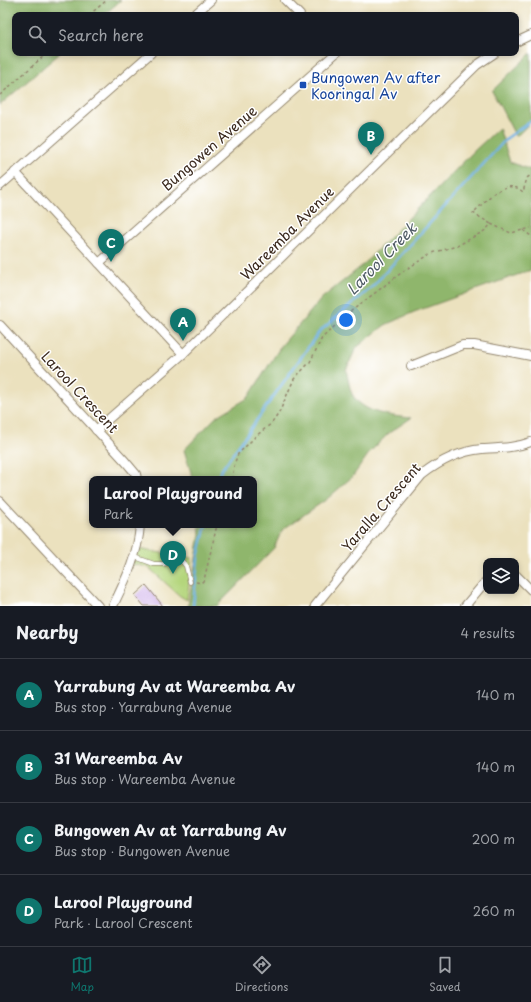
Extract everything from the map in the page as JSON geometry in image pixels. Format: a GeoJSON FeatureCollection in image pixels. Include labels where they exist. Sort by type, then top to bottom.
{"type":"FeatureCollection","features":[{"type":"Feature","properties":{"kind":"street"},"geometry":{"type":"LineString","coordinates":[[197,12],[211,0]]}},
{"type":"Feature","properties":{"kind":"street"},"geometry":{"type":"LineString","coordinates":[[285,0],[297,12]]}},
{"type":"Feature","properties":{"kind":"street"},"geometry":{"type":"LineString","coordinates":[[519,41],[531,35]]}},
{"type":"Feature","properties":{"kind":"street"},"geometry":{"type":"LineString","coordinates":[[0,186],[148,56]]}},
{"type":"Feature","properties":{"kind":"street","name":"Bungowen Avenue"},"geometry":{"type":"LineString","coordinates":[[99,263],[333,56]]}},
{"type":"Feature","properties":{"kind":"street","name":"Wareemba Avenue"},"geometry":{"type":"LineString","coordinates":[[96,430],[183,354],[477,65],[490,56]]}},
{"type":"Feature","properties":{"kind":"street"},"geometry":{"type":"LineString","coordinates":[[15,172],[183,354]]}},
{"type":"Feature","properties":{"kind":"street","name":"Larool Crescent"},"geometry":{"type":"LineString","coordinates":[[0,325],[125,461],[136,476]]}},
{"type":"Feature","properties":{"kind":"street"},"geometry":{"type":"LineString","coordinates":[[411,366],[463,344],[531,356]]}},
{"type":"Feature","properties":{"kind":"street","name":"Yaralla Crescent"},"geometry":{"type":"LineString","coordinates":[[315,606],[422,474],[435,465],[464,452],[522,446],[531,442]]}},
{"type":"Feature","properties":{"kind":"street"},"geometry":{"type":"LineString","coordinates":[[0,501],[98,606]]}},
{"type":"Feature","properties":{"kind":"street"},"geometry":{"type":"LineString","coordinates":[[113,606],[135,557],[139,541],[140,528]]}},
{"type":"Feature","properties":{"kind":"street"},"geometry":{"type":"LineString","coordinates":[[519,578],[531,590]]}},
{"type":"Feature","properties":{"kind":"street"},"geometry":{"type":"LineString","coordinates":[[465,606],[483,585]]}},
{"type":"Feature","properties":{"kind":"lane"},"geometry":{"type":"LineString","coordinates":[[135,557],[154,564],[163,564],[181,560],[186,566],[190,582]]}},
{"type":"Feature","properties":{"kind":"path"},"geometry":{"type":"LineString","coordinates":[[93,12],[107,0]]}},
{"type":"Feature","properties":{"kind":"path"},"geometry":{"type":"LineString","coordinates":[[0,95],[44,56]]}},
{"type":"Feature","properties":{"kind":"path"},"geometry":{"type":"LineString","coordinates":[[531,175],[527,178],[523,192],[517,187],[510,186],[497,191],[473,213],[491,224],[511,233],[531,228]]}},
{"type":"Feature","properties":{"kind":"path"},"geometry":{"type":"LineString","coordinates":[[232,476],[234,462],[238,454],[272,423],[279,412],[294,379],[310,362],[322,338],[350,312],[405,270],[432,253],[457,246],[486,230],[491,224]]}},
{"type":"Feature","properties":{"kind":"path"},"geometry":{"type":"LineString","coordinates":[[523,230],[531,236]]}},
{"type":"Feature","properties":{"kind":"path"},"geometry":{"type":"LineString","coordinates":[[201,583],[204,580],[216,528]]}},
{"type":"Feature","properties":{"kind":"green space"},"geometry":{"type":"Polygon","coordinates":[[[0,0],[121,0],[107,12],[12,12],[12,56],[57,56],[0,105],[0,0]]]}},
{"type":"Feature","properties":{"kind":"green space"},"geometry":{"type":"Polygon","coordinates":[[[531,53],[531,122],[516,137],[492,91],[531,53]]]}},
{"type":"Feature","properties":{"kind":"green space"},"geometry":{"type":"Polygon","coordinates":[[[499,128],[510,162],[531,170],[531,270],[414,312],[385,325],[356,348],[346,370],[352,394],[357,401],[370,410],[378,413],[411,418],[389,433],[370,452],[353,476],[327,499],[282,530],[274,548],[217,606],[188,606],[200,534],[199,528],[257,528],[257,476],[192,476],[184,450],[216,417],[248,398],[281,346],[322,298],[363,265],[474,151],[499,128]]]}},
{"type":"Feature","properties":{"kind":"green space"},"geometry":{"type":"Polygon","coordinates":[[[137,549],[192,558],[187,600],[180,596],[148,567],[132,564],[137,549]]]}},
{"type":"Feature","properties":{"kind":"building"},"geometry":{"type":"Polygon","coordinates":[[[146,585],[163,606],[144,606],[135,595],[146,585]]]}},
{"type":"Feature","properties":{"kind":"waterway","name":"Larool Creek"},"geometry":{"type":"LineString","coordinates":[[219,476],[220,472],[319,332],[372,287],[507,138],[531,121]]}},
{"type":"Feature","properties":{"kind":"waterway","name":"Larool Creek"},"geometry":{"type":"LineString","coordinates":[[193,606],[198,557],[205,528]]}},
{"type":"Feature","properties":{"kind":"place","name":"Bungowen Av after Kooringal Av"},"geometry":{"type":"Point","coordinates":[303,85]}},
{"type":"Feature","properties":{"kind":"place","name":"31 Wareemba Av"},"geometry":{"type":"Point","coordinates":[371,155]}},
{"type":"Feature","properties":{"kind":"place","name":"Bungowen Av at Yarrabung Av"},"geometry":{"type":"Point","coordinates":[111,262]}},
{"type":"Feature","properties":{"kind":"place","name":"Yarrabung Av at Wareemba Av"},"geometry":{"type":"Point","coordinates":[183,341]}},
{"type":"Feature","properties":{"kind":"place","name":"Larool Playground"},"geometry":{"type":"Point","coordinates":[173,574]}}]}
